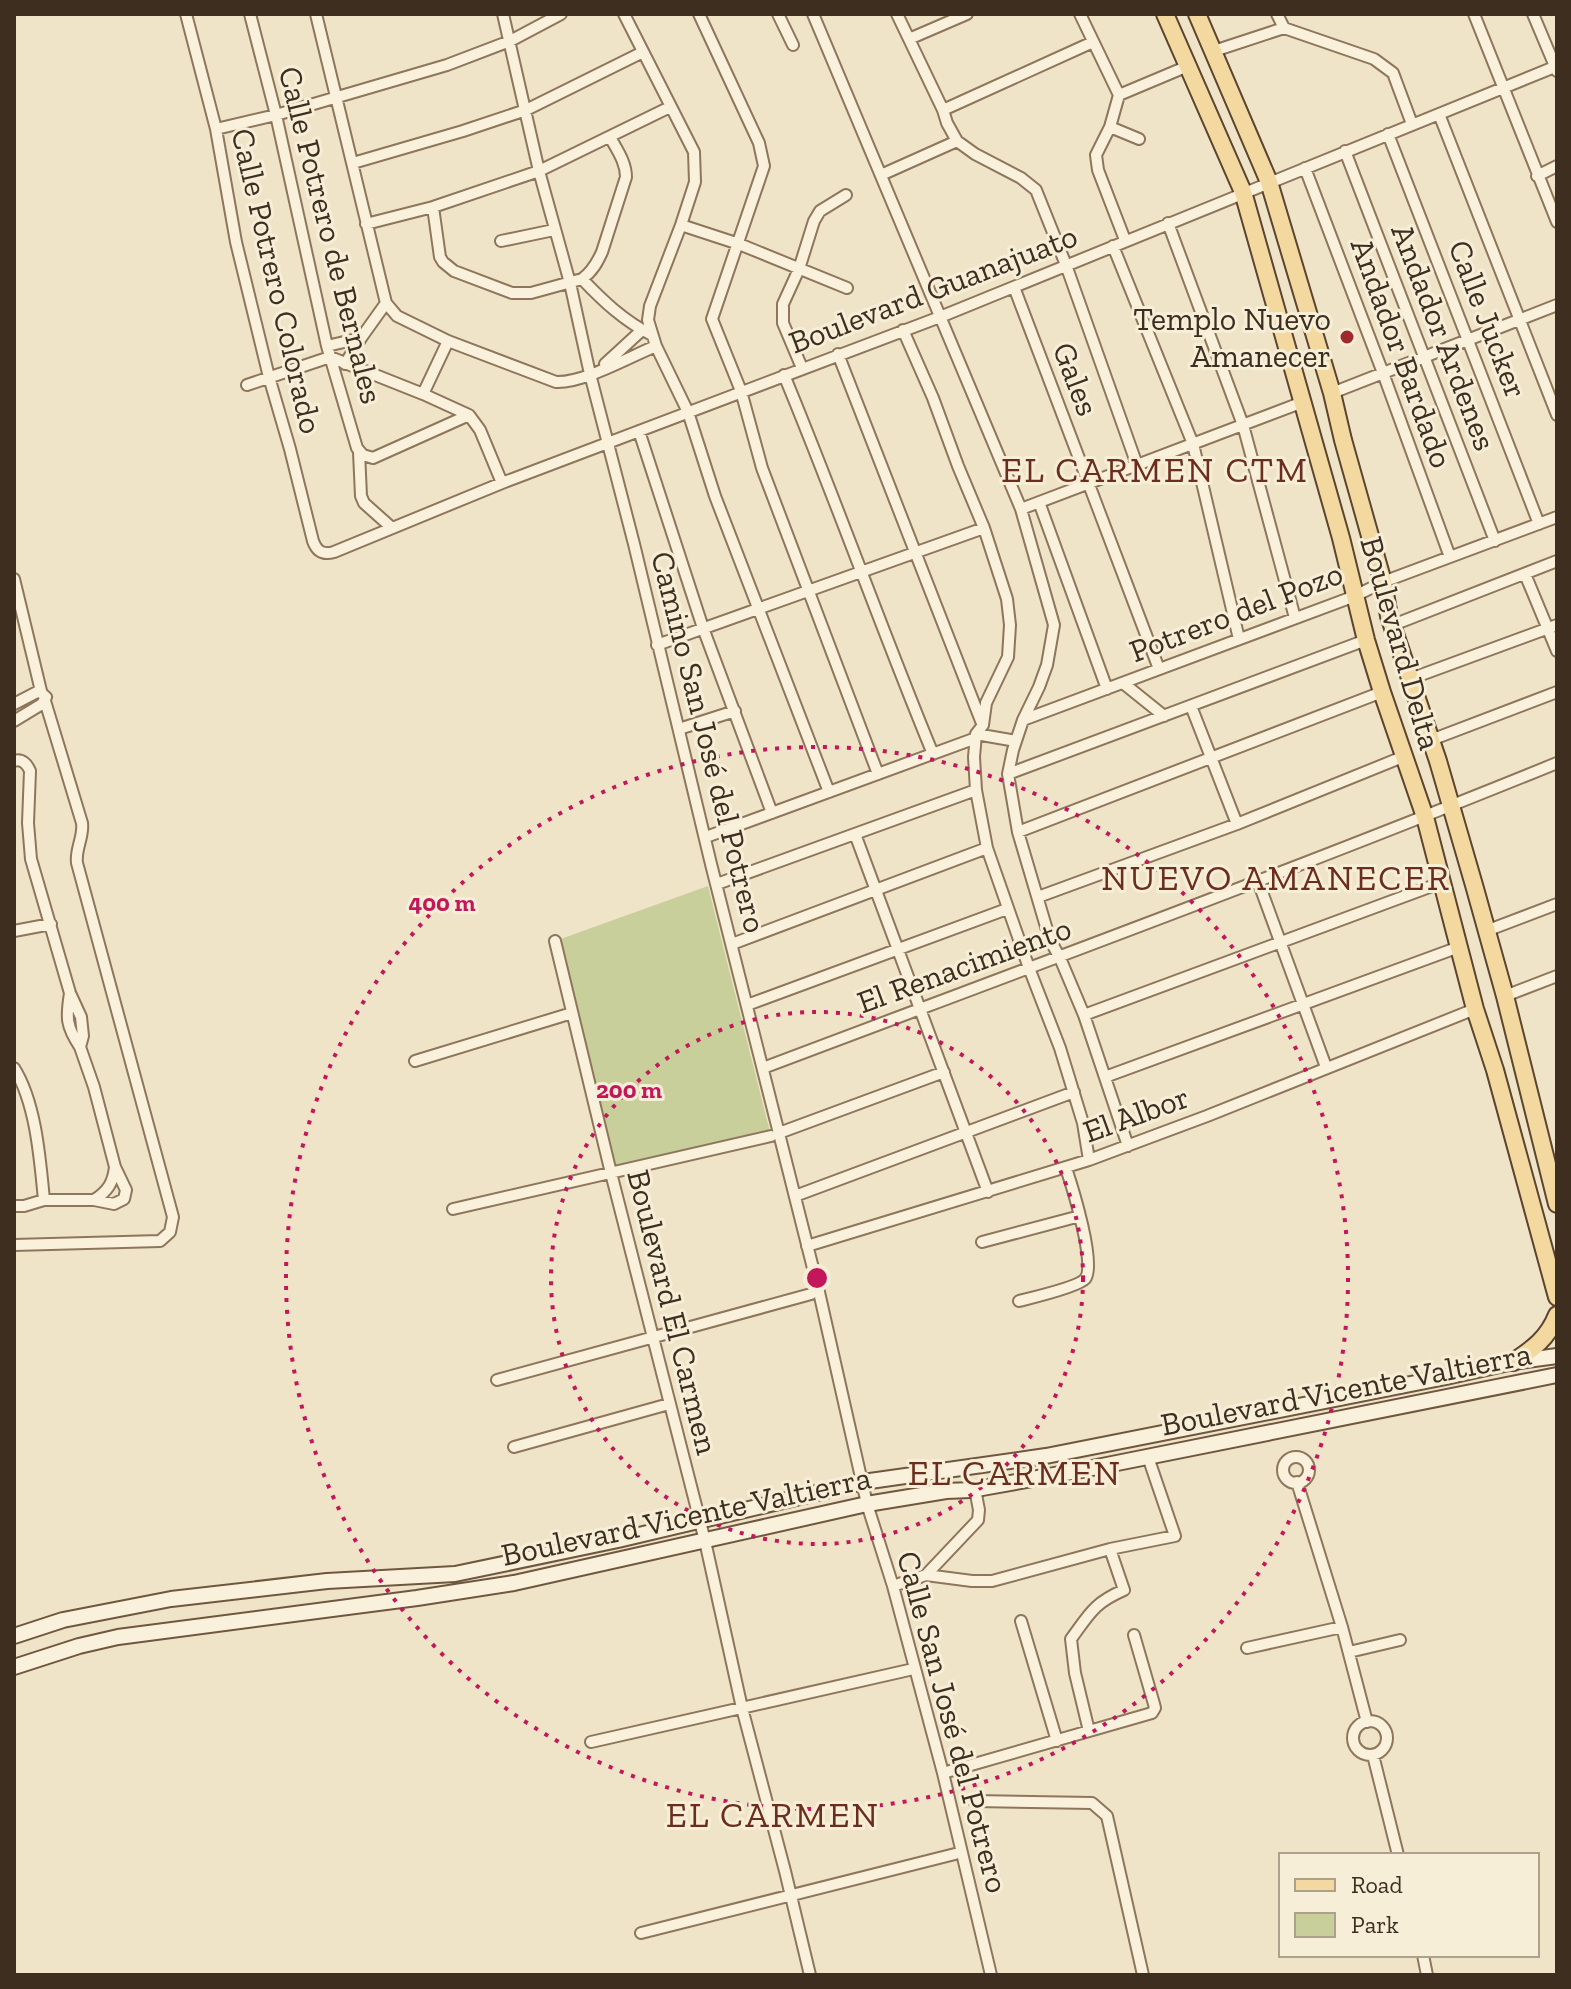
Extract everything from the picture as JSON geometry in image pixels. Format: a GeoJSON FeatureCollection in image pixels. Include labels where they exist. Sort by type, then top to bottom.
{"type":"FeatureCollection","features":[{"type":"Feature","properties":{"kind":"main road","name":"Boulevard Delta"},"geometry":{"type":"LineString","coordinates":[[1165,14],[1243,192],[1341,538],[1366,640],[1425,817],[1475,1009],[1495,1070],[1557,1297]]}},
{"type":"Feature","properties":{"kind":"main road","name":"Boulevard Delta"},"geometry":{"type":"LineString","coordinates":[[1197,14],[1269,182],[1332,393],[1393,625],[1451,806],[1505,996],[1557,1204]]}},
{"type":"Feature","properties":{"kind":"main road"},"geometry":{"type":"LineString","coordinates":[[1495,1070],[1512,1077],[1519,1069],[1521,1060]]}},
{"type":"Feature","properties":{"kind":"main road"},"geometry":{"type":"LineString","coordinates":[[1515,1147],[1519,1138],[1527,1134],[1543,1149]]}},
{"type":"Feature","properties":{"kind":"main road"},"geometry":{"type":"LineString","coordinates":[[1513,1362],[1544,1338],[1557,1315]]}},
{"type":"Feature","properties":{"kind":"main road","name":"Boulevard Vicente Valtierra"},"geometry":{"type":"LineString","coordinates":[[14,1636],[63,1620],[171,1599],[327,1581],[455,1574],[700,1522],[863,1482],[1046,1456],[1513,1362],[1557,1356]]}},
{"type":"Feature","properties":{"kind":"main road","name":"Boulevard Vicente Valtierra"},"geometry":{"type":"LineString","coordinates":[[14,1667],[118,1637],[452,1593],[575,1570],[867,1504],[975,1489],[1148,1457],[1557,1375]]}},
{"type":"Feature","properties":{"kind":"street","name":"Calle Potrero Colorado"},"geometry":{"type":"LineString","coordinates":[[186,14],[216,129],[236,242],[269,377],[313,541],[318,550],[325,554]]}},
{"type":"Feature","properties":{"kind":"street","name":"Calle Potrero de Bernales"},"geometry":{"type":"LineString","coordinates":[[250,14],[276,115],[327,346],[359,452],[373,458],[469,415]]}},
{"type":"Feature","properties":{"kind":"street"},"geometry":{"type":"LineString","coordinates":[[316,14],[386,303],[397,316],[448,341],[556,382],[594,372],[650,337]]}},
{"type":"Feature","properties":{"kind":"street","name":"Camino San José del Potrero"},"geometry":{"type":"LineString","coordinates":[[503,14],[539,171],[594,372],[657,645],[763,1068],[775,1135],[795,1196],[863,1482]]}},
{"type":"Feature","properties":{"kind":"street"},"geometry":{"type":"LineString","coordinates":[[216,129],[276,115],[447,65],[510,41],[561,14]]}},
{"type":"Feature","properties":{"kind":"street"},"geometry":{"type":"LineString","coordinates":[[624,14],[694,152],[695,182],[650,306],[650,337],[688,412],[715,496],[829,792]]}},
{"type":"Feature","properties":{"kind":"street"},"geometry":{"type":"LineString","coordinates":[[699,14],[763,154],[764,166],[712,319],[741,391],[762,468],[878,774]]}},
{"type":"Feature","properties":{"kind":"street"},"geometry":{"type":"LineString","coordinates":[[778,14],[793,45]]}},
{"type":"Feature","properties":{"kind":"street"},"geometry":{"type":"LineString","coordinates":[[897,14],[957,141],[1036,190],[1137,465]]}},
{"type":"Feature","properties":{"kind":"street"},"geometry":{"type":"LineString","coordinates":[[909,39],[967,14]]}},
{"type":"Feature","properties":{"kind":"street"},"geometry":{"type":"LineString","coordinates":[[1080,14],[1119,95],[1110,127],[1096,155],[1098,170],[1125,240]]}},
{"type":"Feature","properties":{"kind":"street"},"geometry":{"type":"LineString","coordinates":[[1277,14],[1284,28]]}},
{"type":"Feature","properties":{"kind":"street"},"geometry":{"type":"LineString","coordinates":[[1474,14],[1557,222]]}},
{"type":"Feature","properties":{"kind":"street"},"geometry":{"type":"LineString","coordinates":[[1533,14],[1556,68]]}},
{"type":"Feature","properties":{"kind":"street"},"geometry":{"type":"LineString","coordinates":[[817,15],[936,318],[1021,509],[1054,625],[1047,665],[1023,720],[1008,774],[1018,832],[1056,959],[1084,1015],[1128,1146]]}},
{"type":"Feature","properties":{"kind":"street"},"geometry":{"type":"LineString","coordinates":[[1214,51],[1284,28],[1374,59],[1393,73],[1412,124]]}},
{"type":"Feature","properties":{"kind":"street"},"geometry":{"type":"LineString","coordinates":[[943,110],[1093,42]]}},
{"type":"Feature","properties":{"kind":"street"},"geometry":{"type":"LineString","coordinates":[[353,163],[526,110],[643,52]]}},
{"type":"Feature","properties":{"kind":"street"},"geometry":{"type":"LineString","coordinates":[[1119,95],[1188,66]]}},
{"type":"Feature","properties":{"kind":"street","name":"Boulevard Guanajuato"},"geometry":{"type":"LineString","coordinates":[[325,554],[502,483],[936,318],[1556,68]]}},
{"type":"Feature","properties":{"kind":"street"},"geometry":{"type":"LineString","coordinates":[[366,224],[433,207],[539,171],[670,107]]}},
{"type":"Feature","properties":{"kind":"street"},"geometry":{"type":"LineString","coordinates":[[1439,114],[1557,415]]}},
{"type":"Feature","properties":{"kind":"street"},"geometry":{"type":"LineString","coordinates":[[1110,127],[1139,139]]}},
{"type":"Feature","properties":{"kind":"street","name":"Calle Jucker"},"geometry":{"type":"LineString","coordinates":[[1388,134],[1539,524]]}},
{"type":"Feature","properties":{"kind":"street"},"geometry":{"type":"LineString","coordinates":[[433,207],[440,257],[454,271],[521,294],[582,279],[597,264],[626,177],[623,161],[610,137]]}},
{"type":"Feature","properties":{"kind":"street"},"geometry":{"type":"LineString","coordinates":[[881,175],[957,141]]}},
{"type":"Feature","properties":{"kind":"street","name":"Andador Ardenes"},"geometry":{"type":"LineString","coordinates":[[1345,151],[1495,541]]}},
{"type":"Feature","properties":{"kind":"street"},"geometry":{"type":"LineString","coordinates":[[1537,176],[1557,166]]}},
{"type":"Feature","properties":{"kind":"street","name":"Andador Bardado"},"geometry":{"type":"LineString","coordinates":[[1305,168],[1450,557]]}},
{"type":"Feature","properties":{"kind":"street"},"geometry":{"type":"LineString","coordinates":[[802,368],[783,323],[783,304],[799,269],[814,221],[820,211],[846,195]]}},
{"type":"Feature","properties":{"kind":"street"},"geometry":{"type":"LineString","coordinates":[[1168,223],[1243,425],[1295,618]]}},
{"type":"Feature","properties":{"kind":"street"},"geometry":{"type":"LineString","coordinates":[[681,225],[739,244],[847,288]]}},
{"type":"Feature","properties":{"kind":"street"},"geometry":{"type":"LineString","coordinates":[[501,241],[554,230]]}},
{"type":"Feature","properties":{"kind":"street"},"geometry":{"type":"LineString","coordinates":[[1113,246],[1193,444],[1239,639]]}},
{"type":"Feature","properties":{"kind":"street"},"geometry":{"type":"LineString","coordinates":[[582,279],[604,302],[650,337]]}},
{"type":"Feature","properties":{"kind":"street","name":"Gales"},"geometry":{"type":"LineString","coordinates":[[1014,287],[1159,669]]}},
{"type":"Feature","properties":{"kind":"street"},"geometry":{"type":"LineString","coordinates":[[345,364],[386,303]]}},
{"type":"Feature","properties":{"kind":"street"},"geometry":{"type":"LineString","coordinates":[[1332,393],[1557,305]]}},
{"type":"Feature","properties":{"kind":"street"},"geometry":{"type":"LineString","coordinates":[[903,330],[984,528],[1007,599],[1008,657],[986,703],[978,732],[974,757],[976,790],[987,848],[1007,909],[1032,967],[1074,1092],[1089,1160]]}},
{"type":"Feature","properties":{"kind":"street"},"geometry":{"type":"LineString","coordinates":[[594,372],[650,337]]}},
{"type":"Feature","properties":{"kind":"street"},"geometry":{"type":"LineString","coordinates":[[327,346],[361,338]]}},
{"type":"Feature","properties":{"kind":"street"},"geometry":{"type":"LineString","coordinates":[[423,394],[448,341]]}},
{"type":"Feature","properties":{"kind":"street"},"geometry":{"type":"LineString","coordinates":[[838,354],[916,552],[978,732]]}},
{"type":"Feature","properties":{"kind":"street"},"geometry":{"type":"LineString","coordinates":[[247,385],[330,357],[469,415],[480,430],[502,483]]}},
{"type":"Feature","properties":{"kind":"street"},"geometry":{"type":"LineString","coordinates":[[784,375],[933,754]]}},
{"type":"Feature","properties":{"kind":"street"},"geometry":{"type":"LineString","coordinates":[[1021,509],[1303,402]]}},
{"type":"Feature","properties":{"kind":"street"},"geometry":{"type":"LineString","coordinates":[[639,431],[703,628],[772,813]]}},
{"type":"Feature","properties":{"kind":"street"},"geometry":{"type":"LineString","coordinates":[[359,452],[364,503],[392,528]]}},
{"type":"Feature","properties":{"kind":"street"},"geometry":{"type":"LineString","coordinates":[[1039,502],[1107,689]]}},
{"type":"Feature","properties":{"kind":"street","name":"Potrero del Pozo"},"geometry":{"type":"LineString","coordinates":[[1023,720],[1557,517]]}},
{"type":"Feature","properties":{"kind":"street"},"geometry":{"type":"LineString","coordinates":[[657,645],[984,528]]}},
{"type":"Feature","properties":{"kind":"street"},"geometry":{"type":"LineString","coordinates":[[1393,625],[1557,561]]}},
{"type":"Feature","properties":{"kind":"street"},"geometry":{"type":"LineString","coordinates":[[1525,574],[1553,627],[1557,651]]}},
{"type":"Feature","properties":{"kind":"street"},"geometry":{"type":"LineString","coordinates":[[14,579],[43,696],[82,823],[77,863],[173,1217],[170,1232],[160,1241],[14,1245]]}},
{"type":"Feature","properties":{"kind":"street"},"geometry":{"type":"LineString","coordinates":[[1410,679],[1553,627]]}},
{"type":"Feature","properties":{"kind":"street"},"geometry":{"type":"LineString","coordinates":[[1008,774],[1366,640]]}},
{"type":"Feature","properties":{"kind":"street"},"geometry":{"type":"LineString","coordinates":[[1123,683],[1164,716]]}},
{"type":"Feature","properties":{"kind":"street"},"geometry":{"type":"LineString","coordinates":[[14,704],[36,692],[43,696]]}},
{"type":"Feature","properties":{"kind":"street"},"geometry":{"type":"LineString","coordinates":[[1018,832],[1382,692]]}},
{"type":"Feature","properties":{"kind":"street"},"geometry":{"type":"LineString","coordinates":[[1431,740],[1557,692]]}},
{"type":"Feature","properties":{"kind":"street"},"geometry":{"type":"LineString","coordinates":[[14,721],[43,696]]}},
{"type":"Feature","properties":{"kind":"street"},"geometry":{"type":"LineString","coordinates":[[1191,706],[1237,824]]}},
{"type":"Feature","properties":{"kind":"street"},"geometry":{"type":"LineString","coordinates":[[679,729],[735,711]]}},
{"type":"Feature","properties":{"kind":"street"},"geometry":{"type":"LineString","coordinates":[[706,837],[933,754],[978,732],[1016,741]]}},
{"type":"Feature","properties":{"kind":"street"},"geometry":{"type":"LineString","coordinates":[[1038,897],[1237,824],[1405,756]]}},
{"type":"Feature","properties":{"kind":"street"},"geometry":{"type":"LineString","coordinates":[[14,761],[22,761],[30,771],[28,823],[31,859],[70,993],[81,1017],[83,1036],[80,1047],[126,1195],[114,1204],[94,1200],[44,1200],[14,1206]]}},
{"type":"Feature","properties":{"kind":"street","name":"El Renacimiento"},"geometry":{"type":"LineString","coordinates":[[763,1068],[1056,959],[1557,763]]}},
{"type":"Feature","properties":{"kind":"street"},"geometry":{"type":"LineString","coordinates":[[717,884],[976,790]]}},
{"type":"Feature","properties":{"kind":"street"},"geometry":{"type":"LineString","coordinates":[[855,834],[988,1192]]}},
{"type":"Feature","properties":{"kind":"street"},"geometry":{"type":"LineString","coordinates":[[732,944],[987,848]]}},
{"type":"Feature","properties":{"kind":"street"},"geometry":{"type":"LineString","coordinates":[[1258,881],[1326,1067]]}},
{"type":"Feature","properties":{"kind":"street"},"geometry":{"type":"LineString","coordinates":[[1084,1015],[1443,882]]}},
{"type":"Feature","properties":{"kind":"street"},"geometry":{"type":"LineString","coordinates":[[1486,931],[1557,904]]}},
{"type":"Feature","properties":{"kind":"street"},"geometry":{"type":"LineString","coordinates":[[747,1005],[1007,909]]}},
{"type":"Feature","properties":{"kind":"street"},"geometry":{"type":"LineString","coordinates":[[14,931],[51,924]]}},
{"type":"Feature","properties":{"kind":"street","name":"Boulevard El Carmen"},"geometry":{"type":"LineString","coordinates":[[555,941],[810,1975]]}},
{"type":"Feature","properties":{"kind":"street"},"geometry":{"type":"LineString","coordinates":[[1105,1077],[1459,947]]}},
{"type":"Feature","properties":{"kind":"street"},"geometry":{"type":"LineString","coordinates":[[1505,996],[1557,976]]}},
{"type":"Feature","properties":{"kind":"street","name":"El Albor"},"geometry":{"type":"LineString","coordinates":[[807,1246],[1089,1160],[1475,1009]]}},
{"type":"Feature","properties":{"kind":"street"},"geometry":{"type":"LineString","coordinates":[[415,1061],[572,1013]]}},
{"type":"Feature","properties":{"kind":"street"},"geometry":{"type":"LineString","coordinates":[[14,1068],[21,1079],[33,1123],[41,1162],[44,1200]]}},
{"type":"Feature","properties":{"kind":"street"},"geometry":{"type":"LineString","coordinates":[[453,1209],[775,1135],[944,1072]]}},
{"type":"Feature","properties":{"kind":"street"},"geometry":{"type":"LineString","coordinates":[[795,1196],[1074,1092]]}},
{"type":"Feature","properties":{"kind":"street"},"geometry":{"type":"LineString","coordinates":[[94,1200],[111,1184],[115,1167]]}},
{"type":"Feature","properties":{"kind":"street"},"geometry":{"type":"LineString","coordinates":[[1019,1301],[1079,1283],[1088,1276],[1090,1265],[1066,1168]]}},
{"type":"Feature","properties":{"kind":"street"},"geometry":{"type":"LineString","coordinates":[[982,1242],[1080,1216]]}},
{"type":"Feature","properties":{"kind":"street"},"geometry":{"type":"LineString","coordinates":[[497,1380],[811,1294]]}},
{"type":"Feature","properties":{"kind":"street"},"geometry":{"type":"LineString","coordinates":[[514,1447],[669,1404]]}},
{"type":"Feature","properties":{"kind":"street"},"geometry":{"type":"LineString","coordinates":[[893,1586],[926,1575],[992,1581],[1110,1549],[1175,1536],[1148,1457]]}},
{"type":"Feature","properties":{"kind":"street","name":"Calle San José del Potrero"},"geometry":{"type":"LineString","coordinates":[[863,1482],[943,1773],[991,1975]]}},
{"type":"Feature","properties":{"kind":"street"},"geometry":{"type":"LineString","coordinates":[[1297,1482],[1342,1627],[1367,1722]]}},
{"type":"Feature","properties":{"kind":"street"},"geometry":{"type":"LineString","coordinates":[[926,1575],[978,1520],[975,1489]]}},
{"type":"Feature","properties":{"kind":"street"},"geometry":{"type":"LineString","coordinates":[[1089,1731],[1075,1673],[1071,1639],[1092,1610],[1104,1599],[1124,1590],[1110,1549]]}},
{"type":"Feature","properties":{"kind":"street"},"geometry":{"type":"LineString","coordinates":[[1021,1621],[1057,1741]]}},
{"type":"Feature","properties":{"kind":"street"},"geometry":{"type":"LineString","coordinates":[[1247,1648],[1342,1627]]}},
{"type":"Feature","properties":{"kind":"street"},"geometry":{"type":"LineString","coordinates":[[943,1773],[1149,1715],[1155,1710],[1154,1704],[1134,1635]]}},
{"type":"Feature","properties":{"kind":"street"},"geometry":{"type":"LineString","coordinates":[[1349,1652],[1400,1640]]}},
{"type":"Feature","properties":{"kind":"street"},"geometry":{"type":"LineString","coordinates":[[591,1742],[909,1670]]}},
{"type":"Feature","properties":{"kind":"street"},"geometry":{"type":"LineString","coordinates":[[1367,1722],[1381,1725],[1387,1739],[1380,1752],[1373,1755],[1359,1751],[1354,1745],[1355,1730],[1367,1722]]}},
{"type":"Feature","properties":{"kind":"street"},"geometry":{"type":"LineString","coordinates":[[1373,1755],[1398,1853]]}},
{"type":"Feature","properties":{"kind":"street"},"geometry":{"type":"LineString","coordinates":[[974,1801],[1092,1803],[1107,1816],[1143,1975]]}},
{"type":"Feature","properties":{"kind":"street"},"geometry":{"type":"LineString","coordinates":[[641,1933],[955,1854]]}},
{"type":"Feature","properties":{"kind":"green space"},"geometry":{"type":"Polygon","coordinates":[[[708,886],[771,1136],[611,1173],[555,941],[708,886]]]}},
{"type":"Feature","properties":{"kind":"place","name":"Templo Nuevo Amanecer"},"geometry":{"type":"Point","coordinates":[1347,337]}},
{"type":"Feature","properties":{"kind":"district","name":"EL CARMEN CTM"},"geometry":{"type":"Point","coordinates":[1155,469]}},
{"type":"Feature","properties":{"kind":"district","name":"NUEVO AMANECER"},"geometry":{"type":"Point","coordinates":[1276,877]}},
{"type":"Feature","properties":{"kind":"district","name":"EL CARMEN"},"geometry":{"type":"Point","coordinates":[1015,1472]}},
{"type":"Feature","properties":{"kind":"district","name":"EL CARMEN"},"geometry":{"type":"Point","coordinates":[773,1814]}}]}
